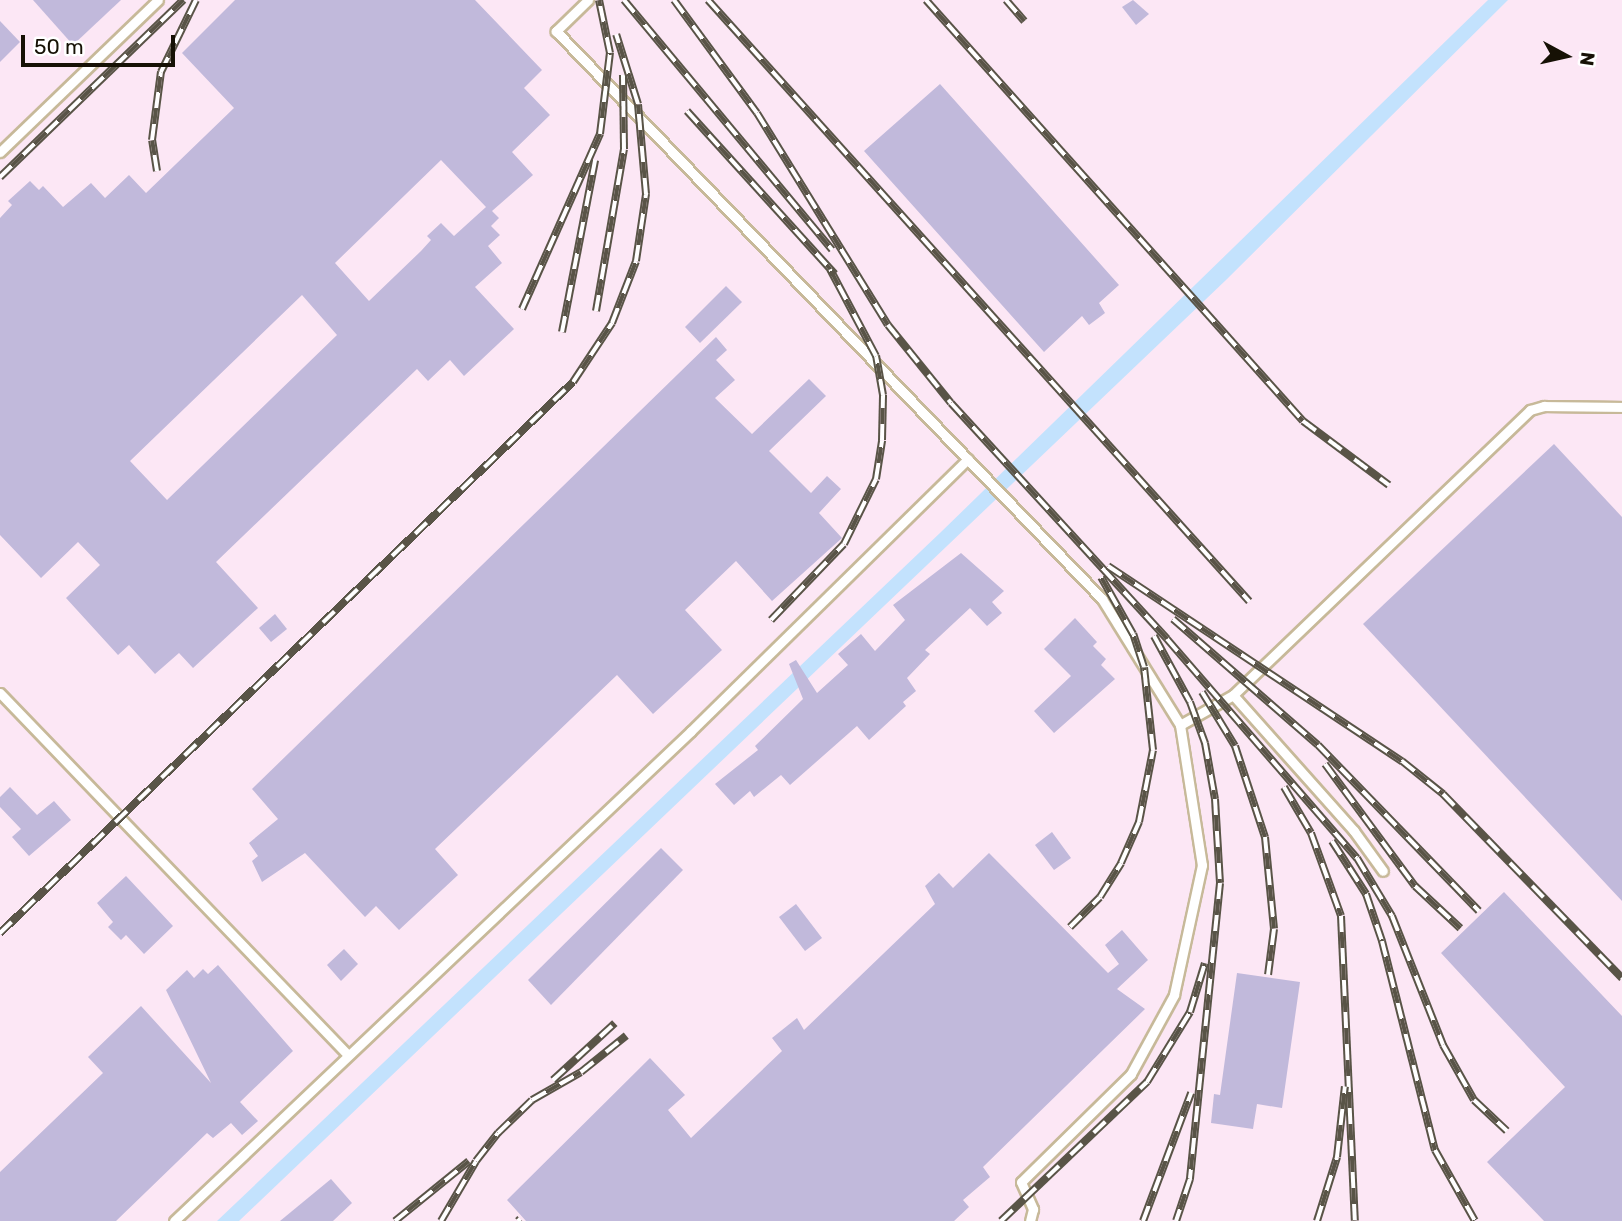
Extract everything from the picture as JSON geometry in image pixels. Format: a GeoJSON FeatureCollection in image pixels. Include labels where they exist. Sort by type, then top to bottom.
{"type":"FeatureCollection","features":[{"type":"Feature","properties":{"kind":"lane"},"geometry":{"type":"LineString","coordinates":[[0,152],[158,0]]}},
{"type":"Feature","properties":{"kind":"lane"},"geometry":{"type":"LineString","coordinates":[[587,0],[556,31],[1102,599],[1180,725],[1202,865],[1174,995],[1130,1074],[1021,1182],[1033,1209],[1030,1221]]}},
{"type":"Feature","properties":{"kind":"lane"},"geometry":{"type":"LineString","coordinates":[[1180,725],[1233,695],[1531,410],[1544,406],[1622,407]]}},
{"type":"Feature","properties":{"kind":"lane"},"geometry":{"type":"LineString","coordinates":[[174,1221],[681,741],[968,459]]}},
{"type":"Feature","properties":{"kind":"lane"},"geometry":{"type":"LineString","coordinates":[[0,693],[348,1055]]}},
{"type":"Feature","properties":{"kind":"lane"},"geometry":{"type":"LineString","coordinates":[[1233,695],[1354,831],[1383,871]]}},
{"type":"Feature","properties":{"kind":"shaded area"},"geometry":{"type":"Polygon","coordinates":[[[0,0],[1622,0],[1622,1221],[0,1221],[0,0]]]}},
{"type":"Feature","properties":{"kind":"water"},"geometry":{"type":"Polygon","coordinates":[[[1488,0],[1508,0],[1226,280],[239,1221],[217,1221],[941,532],[1488,0]]]}},
{"type":"Feature","properties":{"kind":"building"},"geometry":{"type":"Polygon","coordinates":[[[33,0],[121,0],[73,45],[33,0]]]}},
{"type":"Feature","properties":{"kind":"building"},"geometry":{"type":"Polygon","coordinates":[[[235,0],[475,0],[542,70],[524,88],[550,115],[512,152],[533,175],[492,211],[499,218],[491,226],[500,235],[488,246],[502,263],[475,287],[514,329],[464,376],[450,360],[428,381],[417,369],[216,562],[258,608],[193,668],[179,653],[155,674],[129,645],[118,655],[66,598],[100,565],[78,542],[41,578],[0,535],[0,218],[12,205],[8,201],[30,181],[39,190],[43,186],[63,207],[91,183],[105,198],[129,175],[146,193],[234,108],[182,53],[235,0]],[[441,160],[335,263],[369,301],[421,251],[431,240],[427,236],[441,223],[454,236],[486,207],[441,160]],[[302,295],[130,461],[167,500],[337,335],[302,295]]]}},
{"type":"Feature","properties":{"kind":"building"},"geometry":{"type":"Polygon","coordinates":[[[1133,0],[1149,14],[1136,25],[1122,7],[1133,0]]]}},
{"type":"Feature","properties":{"kind":"building"},"geometry":{"type":"Polygon","coordinates":[[[0,21],[20,42],[0,62],[0,21]]]}},
{"type":"Feature","properties":{"kind":"building"},"geometry":{"type":"Polygon","coordinates":[[[940,84],[1119,285],[1099,303],[1105,313],[1089,325],[1082,316],[1044,352],[864,151],[940,84]]]}},
{"type":"Feature","properties":{"kind":"building"},"geometry":{"type":"Polygon","coordinates":[[[726,286],[742,302],[700,343],[685,327],[726,286]]]}},
{"type":"Feature","properties":{"kind":"building"},"geometry":{"type":"Polygon","coordinates":[[[716,337],[727,350],[716,360],[735,380],[715,398],[752,434],[809,379],[826,396],[769,451],[811,493],[827,476],[841,489],[819,513],[842,538],[772,601],[736,561],[685,610],[722,650],[653,714],[617,675],[435,849],[458,875],[399,930],[376,906],[365,917],[305,853],[262,882],[252,861],[258,856],[249,843],[278,819],[252,789],[716,337]]]}},
{"type":"Feature","properties":{"kind":"building"},"geometry":{"type":"Polygon","coordinates":[[[1554,444],[1622,517],[1622,901],[1363,624],[1554,444]]]}},
{"type":"Feature","properties":{"kind":"building"},"geometry":{"type":"Polygon","coordinates":[[[961,553],[1004,591],[992,602],[1002,613],[987,626],[970,608],[925,650],[930,654],[907,678],[916,691],[903,702],[906,706],[869,740],[857,726],[790,785],[781,775],[754,797],[750,791],[734,805],[715,784],[758,750],[755,746],[803,699],[789,664],[796,660],[817,693],[848,665],[838,654],[861,634],[875,651],[905,620],[893,605],[961,553]]]}},
{"type":"Feature","properties":{"kind":"building"},"geometry":{"type":"Polygon","coordinates":[[[275,614],[287,629],[271,642],[259,628],[275,614]]]}},
{"type":"Feature","properties":{"kind":"building"},"geometry":{"type":"Polygon","coordinates":[[[1075,618],[1097,642],[1093,646],[1106,659],[1101,665],[1115,679],[1054,733],[1034,711],[1071,676],[1044,649],[1075,618]]]}},
{"type":"Feature","properties":{"kind":"building"},"geometry":{"type":"Polygon","coordinates":[[[10,787],[37,815],[54,801],[71,820],[29,856],[12,837],[21,829],[0,807],[0,797],[10,787]]]}},
{"type":"Feature","properties":{"kind":"building"},"geometry":{"type":"Polygon","coordinates":[[[1052,832],[1071,858],[1054,870],[1035,845],[1052,832]]]}},
{"type":"Feature","properties":{"kind":"building"},"geometry":{"type":"Polygon","coordinates":[[[661,848],[683,870],[551,1005],[528,980],[661,848]]]}},
{"type":"Feature","properties":{"kind":"building"},"geometry":{"type":"Polygon","coordinates":[[[989,853],[1108,973],[1119,964],[1105,945],[1122,930],[1148,960],[1117,989],[1145,1009],[983,1167],[990,1177],[963,1200],[969,1207],[954,1221],[526,1221],[507,1200],[650,1058],[685,1095],[668,1110],[691,1138],[782,1051],[772,1038],[797,1018],[804,1030],[935,904],[925,886],[939,873],[953,888],[989,853]]]}},
{"type":"Feature","properties":{"kind":"building"},"geometry":{"type":"Polygon","coordinates":[[[126,876],[173,926],[144,954],[126,935],[121,940],[108,927],[113,922],[97,903],[126,876]]]}},
{"type":"Feature","properties":{"kind":"building"},"geometry":{"type":"Polygon","coordinates":[[[1504,892],[1622,1016],[1622,1221],[1544,1221],[1487,1162],[1565,1087],[1441,953],[1504,892]]]}},
{"type":"Feature","properties":{"kind":"building"},"geometry":{"type":"Polygon","coordinates":[[[796,904],[822,938],[805,951],[779,917],[796,904]]]}},
{"type":"Feature","properties":{"kind":"building"},"geometry":{"type":"Polygon","coordinates":[[[344,949],[358,964],[341,981],[327,965],[344,949]]]}},
{"type":"Feature","properties":{"kind":"building"},"geometry":{"type":"Polygon","coordinates":[[[218,965],[293,1051],[240,1102],[258,1121],[242,1135],[231,1123],[213,1138],[207,1133],[116,1221],[0,1221],[0,1172],[103,1073],[88,1057],[141,1006],[211,1083],[166,990],[187,970],[194,978],[203,969],[208,974],[218,965]]]}},
{"type":"Feature","properties":{"kind":"building"},"geometry":{"type":"Polygon","coordinates":[[[1237,973],[1300,982],[1282,1108],[1257,1104],[1253,1129],[1211,1123],[1214,1094],[1220,1095],[1237,973]]]}},
{"type":"Feature","properties":{"kind":"building"},"geometry":{"type":"Polygon","coordinates":[[[331,1179],[352,1203],[333,1221],[280,1221],[331,1179]]]}},
{"type":"Feature","properties":{"kind":"railway"},"geometry":{"type":"LineString","coordinates":[[0,177],[183,0]]}},
{"type":"Feature","properties":{"kind":"railway"},"geometry":{"type":"LineString","coordinates":[[157,171],[152,140],[161,72],[196,0]]}},
{"type":"Feature","properties":{"kind":"railway"},"geometry":{"type":"LineString","coordinates":[[522,309],[600,134],[610,53],[599,0]]}},
{"type":"Feature","properties":{"kind":"railway"},"geometry":{"type":"LineString","coordinates":[[624,0],[832,250]]}},
{"type":"Feature","properties":{"kind":"railway"},"geometry":{"type":"LineString","coordinates":[[674,0],[757,113],[888,325],[951,403],[1167,639],[1357,858],[1392,916],[1443,1045],[1474,1100],[1507,1131]]}},
{"type":"Feature","properties":{"kind":"railway"},"geometry":{"type":"LineString","coordinates":[[708,0],[1249,601]]}},
{"type":"Feature","properties":{"kind":"railway"},"geometry":{"type":"LineString","coordinates":[[926,0],[1303,421],[1389,485]]}},
{"type":"Feature","properties":{"kind":"railway"},"geometry":{"type":"LineString","coordinates":[[1006,0],[1024,21]]}},
{"type":"Feature","properties":{"kind":"railway"},"geometry":{"type":"LineString","coordinates":[[0,933],[573,382],[612,323],[636,261],[646,194],[638,104],[616,34]]}},
{"type":"Feature","properties":{"kind":"railway"},"geometry":{"type":"LineString","coordinates":[[596,311],[624,149],[623,75]]}},
{"type":"Feature","properties":{"kind":"railway"},"geometry":{"type":"LineString","coordinates":[[687,111],[835,274]]}},
{"type":"Feature","properties":{"kind":"railway"},"geometry":{"type":"LineString","coordinates":[[562,332],[595,160]]}},
{"type":"Feature","properties":{"kind":"railway"},"geometry":{"type":"LineString","coordinates":[[771,620],[844,544],[876,479],[882,440],[883,395],[876,356],[830,269]]}},
{"type":"Feature","properties":{"kind":"railway"},"geometry":{"type":"LineString","coordinates":[[1108,566],[1402,761],[1443,794],[1622,978]]}},
{"type":"Feature","properties":{"kind":"railway"},"geometry":{"type":"LineString","coordinates":[[1070,927],[1100,897],[1121,863],[1139,822],[1153,750],[1144,667],[1133,634],[1101,577]]}},
{"type":"Feature","properties":{"kind":"railway"},"geometry":{"type":"LineString","coordinates":[[1173,619],[1318,745],[1479,911]]}},
{"type":"Feature","properties":{"kind":"railway"},"geometry":{"type":"LineString","coordinates":[[1154,636],[1190,702],[1205,743],[1215,799],[1220,883],[1190,1179],[1176,1221]]}},
{"type":"Feature","properties":{"kind":"railway"},"geometry":{"type":"LineString","coordinates":[[1202,692],[1235,746],[1265,837],[1274,929],[1268,975]]}},
{"type":"Feature","properties":{"kind":"railway"},"geometry":{"type":"LineString","coordinates":[[1325,764],[1415,886],[1460,928]]}},
{"type":"Feature","properties":{"kind":"railway"},"geometry":{"type":"LineString","coordinates":[[1284,787],[1311,833],[1341,916],[1355,1221]]}},
{"type":"Feature","properties":{"kind":"railway"},"geometry":{"type":"LineString","coordinates":[[1332,841],[1366,894],[1382,941],[1435,1150],[1475,1221]]}},
{"type":"Feature","properties":{"kind":"railway"},"geometry":{"type":"LineString","coordinates":[[1001,1221],[1147,1082],[1190,1012],[1205,963]]}},
{"type":"Feature","properties":{"kind":"railway"},"geometry":{"type":"LineString","coordinates":[[553,1080],[615,1023]]}},
{"type":"Feature","properties":{"kind":"railway"},"geometry":{"type":"LineString","coordinates":[[441,1221],[476,1161],[498,1133],[532,1100],[581,1072],[626,1036]]}},
{"type":"Feature","properties":{"kind":"railway"},"geometry":{"type":"LineString","coordinates":[[1317,1221],[1337,1157],[1345,1086]]}},
{"type":"Feature","properties":{"kind":"railway"},"geometry":{"type":"LineString","coordinates":[[1143,1221],[1191,1093]]}},
{"type":"Feature","properties":{"kind":"railway"},"geometry":{"type":"LineString","coordinates":[[395,1221],[469,1161]]}}]}
